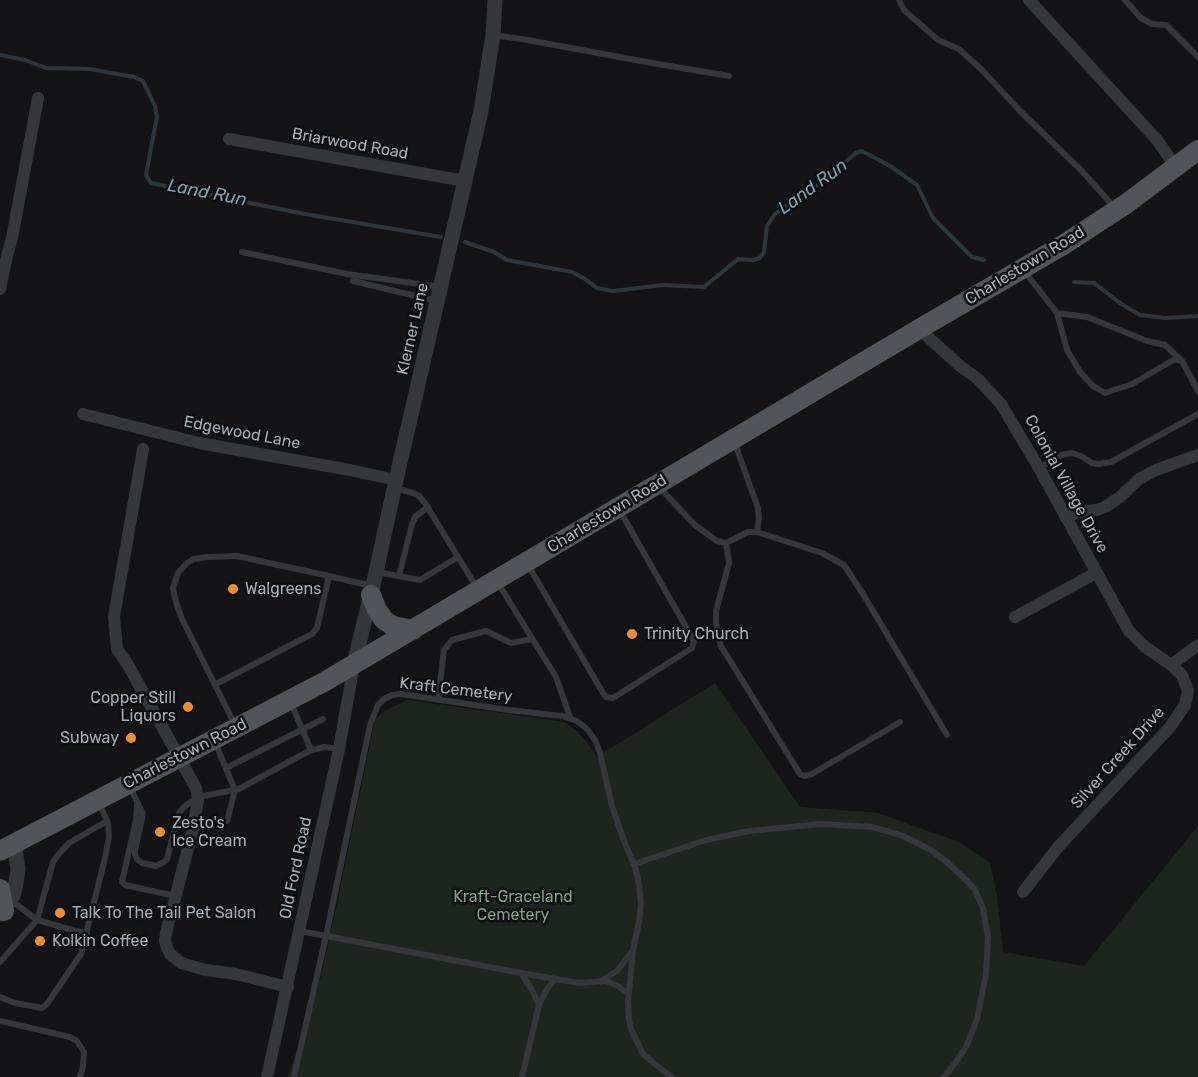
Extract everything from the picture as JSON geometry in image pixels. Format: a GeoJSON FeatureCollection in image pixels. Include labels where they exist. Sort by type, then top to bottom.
{"type":"FeatureCollection","features":[{"type":"Feature","properties":{"kind":"main road","name":"Charlestown Road"},"geometry":{"type":"LineString","coordinates":[[7,847],[324,682],[413,630],[919,328],[1023,269],[1116,210],[1198,150]]}},
{"type":"Feature","properties":{"kind":"main road"},"geometry":{"type":"LineString","coordinates":[[374,584],[377,610],[384,620],[393,626],[413,630]]}},
{"type":"Feature","properties":{"kind":"street","name":"Klerner Lane"},"geometry":{"type":"LineString","coordinates":[[354,664],[481,111],[493,35],[495,0]]}},
{"type":"Feature","properties":{"kind":"street"},"geometry":{"type":"LineString","coordinates":[[1029,0],[1157,140],[1176,166]]}},
{"type":"Feature","properties":{"kind":"street"},"geometry":{"type":"LineString","coordinates":[[0,289],[12,238],[38,98]]}},
{"type":"Feature","properties":{"kind":"street","name":"Briarwood Road"},"geometry":{"type":"LineString","coordinates":[[229,139],[465,181]]}},
{"type":"Feature","properties":{"kind":"street","name":"Colonial Village Drive"},"geometry":{"type":"LineString","coordinates":[[919,328],[960,366],[978,379],[1001,404],[1129,631],[1144,646],[1171,665]]}},
{"type":"Feature","properties":{"kind":"street","name":"Edgewood Lane"},"geometry":{"type":"LineString","coordinates":[[83,414],[199,443],[350,470],[395,484]]}},
{"type":"Feature","properties":{"kind":"street"},"geometry":{"type":"LineString","coordinates":[[143,449],[114,617],[117,649],[196,788],[198,797],[198,808],[165,941],[170,954],[181,963],[288,987]]}},
{"type":"Feature","properties":{"kind":"street"},"geometry":{"type":"LineString","coordinates":[[1066,518],[1078,512],[1105,507],[1120,497],[1139,479],[1156,470],[1198,455]]}},
{"type":"Feature","properties":{"kind":"street"},"geometry":{"type":"LineString","coordinates":[[1015,616],[1096,573]]}},
{"type":"Feature","properties":{"kind":"street"},"geometry":{"type":"LineString","coordinates":[[1171,665],[1198,645]]}},
{"type":"Feature","properties":{"kind":"street","name":"Old Ford Road"},"geometry":{"type":"LineString","coordinates":[[267,1077],[339,749],[354,664]]}},
{"type":"Feature","properties":{"kind":"street","name":"Silver Creek Drive"},"geometry":{"type":"LineString","coordinates":[[1023,892],[1059,846],[1181,713],[1188,691],[1182,675],[1171,665]]}},
{"type":"Feature","properties":{"kind":"street"},"geometry":{"type":"LineString","coordinates":[[4,904],[14,894],[18,869],[7,847]]}},
{"type":"Feature","properties":{"kind":"lane"},"geometry":{"type":"LineString","coordinates":[[898,0],[904,10],[938,40],[959,49],[982,70],[1021,112],[1082,171],[1116,210]]}},
{"type":"Feature","properties":{"kind":"lane"},"geometry":{"type":"LineString","coordinates":[[1125,0],[1141,18],[1152,24],[1167,25],[1198,57]]}},
{"type":"Feature","properties":{"kind":"lane"},"geometry":{"type":"LineString","coordinates":[[493,35],[729,76]]}},
{"type":"Feature","properties":{"kind":"lane"},"geometry":{"type":"LineString","coordinates":[[242,252],[440,294]]}},
{"type":"Feature","properties":{"kind":"lane"},"geometry":{"type":"LineString","coordinates":[[1023,269],[1057,314],[1067,350],[1080,372],[1093,386],[1105,393],[1132,384],[1175,359],[1182,361]]}},
{"type":"Feature","properties":{"kind":"lane"},"geometry":{"type":"LineString","coordinates":[[353,281],[440,294]]}},
{"type":"Feature","properties":{"kind":"lane"},"geometry":{"type":"LineString","coordinates":[[1057,314],[1087,316],[1165,345],[1182,361],[1198,391]]}},
{"type":"Feature","properties":{"kind":"lane"},"geometry":{"type":"LineString","coordinates":[[1039,468],[1061,454],[1072,453],[1092,463],[1111,462],[1198,414]]}},
{"type":"Feature","properties":{"kind":"lane"},"geometry":{"type":"LineString","coordinates":[[734,439],[758,508],[757,532]]}},
{"type":"Feature","properties":{"kind":"lane"},"geometry":{"type":"LineString","coordinates":[[395,484],[419,496],[428,507],[479,591]]}},
{"type":"Feature","properties":{"kind":"lane"},"geometry":{"type":"LineString","coordinates":[[656,485],[702,531],[717,541],[726,543],[748,532],[757,532],[822,552],[844,565],[946,735]]}},
{"type":"Feature","properties":{"kind":"lane"},"geometry":{"type":"LineString","coordinates":[[399,576],[412,524],[415,517],[428,507]]}},
{"type":"Feature","properties":{"kind":"lane"},"geometry":{"type":"LineString","coordinates":[[526,562],[603,693],[606,697],[613,698],[692,648],[694,641],[618,507]]}},
{"type":"Feature","properties":{"kind":"lane"},"geometry":{"type":"LineString","coordinates":[[726,543],[729,563],[716,611],[718,639],[800,774],[804,776],[812,774],[900,722]]}},
{"type":"Feature","properties":{"kind":"lane"},"geometry":{"type":"LineString","coordinates":[[237,727],[182,619],[176,602],[173,588],[175,580],[187,563],[194,559],[208,557],[237,556],[374,584],[399,576],[416,580],[423,579],[458,557]]}},
{"type":"Feature","properties":{"kind":"lane"},"geometry":{"type":"LineString","coordinates":[[216,684],[312,634],[317,628],[329,576]]}},
{"type":"Feature","properties":{"kind":"lane"},"geometry":{"type":"LineString","coordinates":[[496,580],[556,677],[570,717],[587,729],[600,753],[612,806],[634,864],[639,884],[641,904],[628,994],[629,1020],[643,1054],[671,1077]]}},
{"type":"Feature","properties":{"kind":"lane"},"geometry":{"type":"LineString","coordinates":[[438,700],[444,650],[452,640],[486,631],[511,643],[532,639]]}},
{"type":"Feature","properties":{"kind":"lane","name":"Kraft Cemetery"},"geometry":{"type":"LineString","coordinates":[[294,1077],[370,725],[378,705],[384,699],[401,694],[570,717]]}},
{"type":"Feature","properties":{"kind":"lane"},"geometry":{"type":"LineString","coordinates":[[289,700],[311,750]]}},
{"type":"Feature","properties":{"kind":"lane"},"geometry":{"type":"LineString","coordinates":[[226,768],[323,719]]}},
{"type":"Feature","properties":{"kind":"lane"},"geometry":{"type":"LineString","coordinates":[[214,739],[235,790],[226,821]]}},
{"type":"Feature","properties":{"kind":"lane"},"geometry":{"type":"LineString","coordinates":[[128,783],[143,814],[135,855],[142,863],[156,866],[167,859],[179,813],[198,797],[235,790],[291,756],[324,747],[339,749]]}},
{"type":"Feature","properties":{"kind":"lane"},"geometry":{"type":"LineString","coordinates":[[0,997],[15,1003],[42,1008],[81,954],[109,837],[107,821],[97,799]]}},
{"type":"Feature","properties":{"kind":"lane"},"geometry":{"type":"LineString","coordinates":[[138,801],[122,882],[125,885],[176,896]]}},
{"type":"Feature","properties":{"kind":"lane"},"geometry":{"type":"LineString","coordinates":[[0,962],[37,920],[53,862],[57,856],[69,843],[107,821]]}},
{"type":"Feature","properties":{"kind":"lane"},"geometry":{"type":"LineString","coordinates":[[634,864],[706,840],[749,831],[821,824],[872,827],[903,836],[931,850],[947,862],[975,890],[983,908],[988,937],[986,974],[977,1019],[967,1045],[944,1077]]}},
{"type":"Feature","properties":{"kind":"lane"},"geometry":{"type":"LineString","coordinates":[[4,904],[37,920],[87,934]]}},
{"type":"Feature","properties":{"kind":"lane"},"geometry":{"type":"LineString","coordinates":[[300,931],[585,983],[602,980],[617,971],[633,950]]}},
{"type":"Feature","properties":{"kind":"lane"},"geometry":{"type":"LineString","coordinates":[[521,973],[539,1005]]}},
{"type":"Feature","properties":{"kind":"lane"},"geometry":{"type":"LineString","coordinates":[[522,1077],[539,1005],[555,979]]}},
{"type":"Feature","properties":{"kind":"lane"},"geometry":{"type":"LineString","coordinates":[[602,980],[618,986],[628,994]]}},
{"type":"Feature","properties":{"kind":"lane"},"geometry":{"type":"LineString","coordinates":[[0,1021],[70,1037],[76,1041],[84,1052],[80,1077]]}},
{"type":"Feature","properties":{"kind":"green space","name":"Kraft-Graceland Cemetery"},"geometry":{"type":"Polygon","coordinates":[[[715,683],[800,807],[878,813],[961,843],[990,863],[997,896],[1003,952],[1084,966],[1198,826],[1198,1077],[288,1077],[319,984],[375,720],[383,712],[407,700],[564,722],[578,732],[597,757],[715,683]]]}},
{"type":"Feature","properties":{"kind":"waterway","name":"Land Run"},"geometry":{"type":"LineString","coordinates":[[0,55],[25,60],[46,68],[89,69],[134,77],[143,81],[155,106],[157,117],[146,175],[151,183],[305,214],[441,237]]}},
{"type":"Feature","properties":{"kind":"waterway","name":"Land Run"},"geometry":{"type":"LineString","coordinates":[[465,242],[494,252],[507,260],[572,272],[597,288],[613,291],[663,285],[704,287],[738,259],[760,258],[764,252],[767,226],[775,214],[818,185],[856,153],[862,151],[890,166],[917,185],[933,218],[972,257],[984,260]]}},
{"type":"Feature","properties":{"kind":"waterway","name":"Land Run"},"geometry":{"type":"LineString","coordinates":[[1074,282],[1094,283],[1140,315],[1166,318],[1198,316]]}},
{"type":"Feature","properties":{"kind":"place","name":"Walgreens"},"geometry":{"type":"Point","coordinates":[233,589]}},
{"type":"Feature","properties":{"kind":"place","name":"Trinity Church"},"geometry":{"type":"Point","coordinates":[632,634]}},
{"type":"Feature","properties":{"kind":"place","name":"Copper Still Liquors"},"geometry":{"type":"Point","coordinates":[188,707]}},
{"type":"Feature","properties":{"kind":"place","name":"Subway"},"geometry":{"type":"Point","coordinates":[131,738]}},
{"type":"Feature","properties":{"kind":"place","name":"Zesto's Ice Cream"},"geometry":{"type":"Point","coordinates":[160,832]}},
{"type":"Feature","properties":{"kind":"place","name":"Talk To The Tail Pet Salon"},"geometry":{"type":"Point","coordinates":[60,913]}},
{"type":"Feature","properties":{"kind":"place","name":"Kolkin Coffee"},"geometry":{"type":"Point","coordinates":[40,941]}}]}
